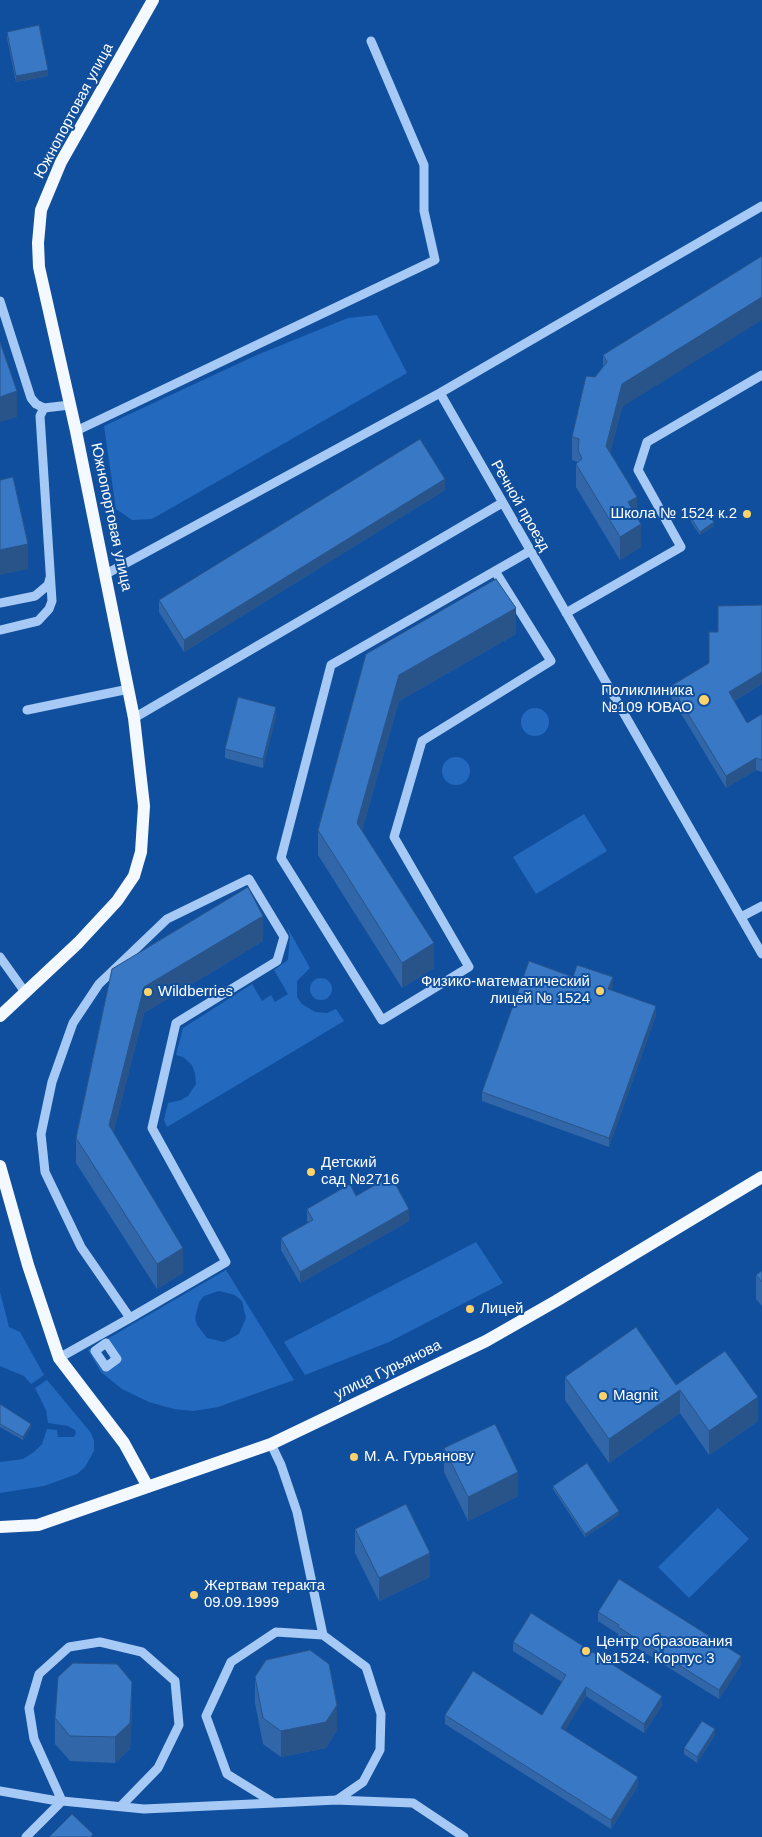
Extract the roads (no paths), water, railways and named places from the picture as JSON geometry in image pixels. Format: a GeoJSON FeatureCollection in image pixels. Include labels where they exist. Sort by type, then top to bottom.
{"type":"FeatureCollection","features":[{"type":"Feature","properties":{"kind":"main road","name":"Южнопортовая улица"},"geometry":{"type":"LineString","coordinates":[[0,1016],[78,943],[117,901],[134,876],[141,852],[144,806],[129,689],[76,431],[39,267],[41,210],[61,162],[153,0]]}},
{"type":"Feature","properties":{"kind":"main road"},"geometry":{"type":"LineString","coordinates":[[0,1166],[28,1265],[58,1358],[124,1443],[148,1487]]}},
{"type":"Feature","properties":{"kind":"main road","name":"улица Гурьянова"},"geometry":{"type":"LineString","coordinates":[[0,1527],[38,1525],[271,1444],[486,1340],[556,1301],[762,1177]]}},
{"type":"Feature","properties":{"kind":"street"},"geometry":{"type":"LineString","coordinates":[[76,431],[435,260],[424,211],[424,164],[371,41]]}},
{"type":"Feature","properties":{"kind":"street"},"geometry":{"type":"LineString","coordinates":[[106,574],[440,393],[762,206]]}},
{"type":"Feature","properties":{"kind":"street"},"geometry":{"type":"LineString","coordinates":[[0,301],[31,398],[36,404],[44,408],[70,404]]}},
{"type":"Feature","properties":{"kind":"street"},"geometry":{"type":"LineString","coordinates":[[566,613],[680,547],[638,470],[647,442],[762,375]]}},
{"type":"Feature","properties":{"kind":"street","name":"Речной проезд"},"geometry":{"type":"LineString","coordinates":[[440,393],[762,954]]}},
{"type":"Feature","properties":{"kind":"street"},"geometry":{"type":"LineString","coordinates":[[0,630],[33,623],[45,615],[52,601],[40,416],[44,408]]}},
{"type":"Feature","properties":{"kind":"street"},"geometry":{"type":"LineString","coordinates":[[134,718],[502,503]]}},
{"type":"Feature","properties":{"kind":"street"},"geometry":{"type":"LineString","coordinates":[[495,571],[551,662],[422,741],[394,837],[469,967],[382,1020],[281,858],[331,665],[495,571],[530,551]]}},
{"type":"Feature","properties":{"kind":"street"},"geometry":{"type":"LineString","coordinates":[[0,603],[35,596],[48,585],[51,576]]}},
{"type":"Feature","properties":{"kind":"street"},"geometry":{"type":"LineString","coordinates":[[27,710],[129,689]]}},
{"type":"Feature","properties":{"kind":"street"},"geometry":{"type":"LineString","coordinates":[[58,1358],[130,1318],[226,1262],[152,1128],[176,1023],[277,961],[284,937],[249,878],[167,919],[99,984],[72,1023],[52,1082],[41,1134],[45,1172],[80,1247],[130,1318]]}},
{"type":"Feature","properties":{"kind":"street"},"geometry":{"type":"LineString","coordinates":[[741,917],[762,906]]}},
{"type":"Feature","properties":{"kind":"street"},"geometry":{"type":"LineString","coordinates":[[0,957],[25,992]]}},
{"type":"Feature","properties":{"kind":"street"},"geometry":{"type":"LineString","coordinates":[[271,1444],[281,1465],[297,1512],[323,1635]]}},
{"type":"Feature","properties":{"kind":"street"},"geometry":{"type":"LineString","coordinates":[[274,1803],[227,1774],[206,1716],[231,1662],[276,1632],[323,1635],[366,1667],[381,1714],[380,1750],[363,1782],[333,1800]]}},
{"type":"Feature","properties":{"kind":"street"},"geometry":{"type":"LineString","coordinates":[[62,1801],[34,1739],[29,1708],[39,1674],[69,1648],[100,1642],[142,1652],[175,1682],[179,1725],[158,1768],[121,1806]]}},
{"type":"Feature","properties":{"kind":"street"},"geometry":{"type":"LineString","coordinates":[[0,1791],[62,1801],[144,1808],[333,1800],[413,1803],[464,1837]]}},
{"type":"Feature","properties":{"kind":"street"},"geometry":{"type":"LineString","coordinates":[[26,1837],[62,1801]]}},
{"type":"Feature","properties":{"kind":"place","name":"Школа № 1524 к.2"},"geometry":{"type":"Point","coordinates":[747,514]}},
{"type":"Feature","properties":{"kind":"place","name":"Поликлиника №109 ЮВАО"},"geometry":{"type":"Point","coordinates":[704,700]}},
{"type":"Feature","properties":{"kind":"place","name":"Физико-математический лицей № 1524"},"geometry":{"type":"Point","coordinates":[600,991]}},
{"type":"Feature","properties":{"kind":"place","name":"Wildberries"},"geometry":{"type":"Point","coordinates":[148,992]}},
{"type":"Feature","properties":{"kind":"place","name":"Детский сад №2716"},"geometry":{"type":"Point","coordinates":[311,1172]}},
{"type":"Feature","properties":{"kind":"place","name":"Лицей"},"geometry":{"type":"Point","coordinates":[470,1309]}},
{"type":"Feature","properties":{"kind":"place","name":"Magnit"},"geometry":{"type":"Point","coordinates":[603,1396]}},
{"type":"Feature","properties":{"kind":"place","name":"М. А. Гурьянову"},"geometry":{"type":"Point","coordinates":[354,1457]}},
{"type":"Feature","properties":{"kind":"place","name":"Жертвам теракта 09.09.1999"},"geometry":{"type":"Point","coordinates":[194,1595]}},
{"type":"Feature","properties":{"kind":"place","name":"Центр образования №1524. Корпус 3"},"geometry":{"type":"Point","coordinates":[586,1651]}}]}
